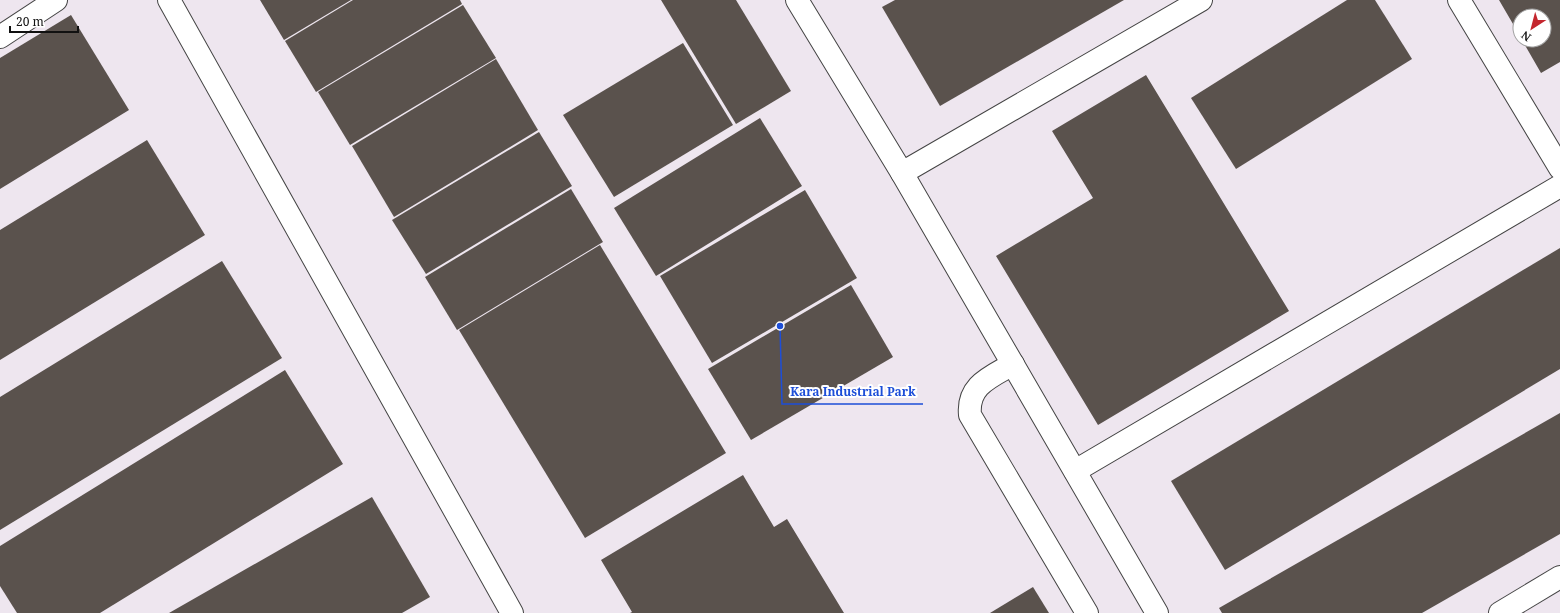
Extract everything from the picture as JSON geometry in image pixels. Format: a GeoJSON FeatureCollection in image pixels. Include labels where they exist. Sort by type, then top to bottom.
{"type":"FeatureCollection","features":[{"type":"Feature","properties":{"kind":"lane"},"geometry":{"type":"LineString","coordinates":[[0,37],[56,0]]}},
{"type":"Feature","properties":{"kind":"lane"},"geometry":{"type":"LineString","coordinates":[[169,0],[512,613]]}},
{"type":"Feature","properties":{"kind":"lane"},"geometry":{"type":"LineString","coordinates":[[797,0],[902,173],[1157,613]]}},
{"type":"Feature","properties":{"kind":"lane"},"geometry":{"type":"LineString","coordinates":[[902,173],[1201,0]]}},
{"type":"Feature","properties":{"kind":"lane"},"geometry":{"type":"LineString","coordinates":[[1459,0],[1560,168]]}},
{"type":"Feature","properties":{"kind":"lane"},"geometry":{"type":"LineString","coordinates":[[1075,471],[1560,186]]}},
{"type":"Feature","properties":{"kind":"lane"},"geometry":{"type":"LineString","coordinates":[[1013,364],[979,384],[969,405],[970,415],[1087,613]]}},
{"type":"Feature","properties":{"kind":"lane"},"geometry":{"type":"LineString","coordinates":[[1500,613],[1560,577]]}},
{"type":"Feature","properties":{"kind":"shaded area"},"geometry":{"type":"Polygon","coordinates":[[[0,0],[1560,0],[1560,613],[0,613],[0,0]]]}},
{"type":"Feature","properties":{"kind":"building"},"geometry":{"type":"Polygon","coordinates":[[[260,0],[351,0],[284,40],[260,0]]]}},
{"type":"Feature","properties":{"kind":"building"},"geometry":{"type":"Polygon","coordinates":[[[353,0],[460,0],[462,4],[316,92],[285,41],[353,0]]]}},
{"type":"Feature","properties":{"kind":"building"},"geometry":{"type":"Polygon","coordinates":[[[661,0],[736,0],[791,91],[736,124],[661,0]]]}},
{"type":"Feature","properties":{"kind":"building"},"geometry":{"type":"Polygon","coordinates":[[[895,0],[1124,0],[940,106],[882,7],[895,0]]]}},
{"type":"Feature","properties":{"kind":"building"},"geometry":{"type":"Polygon","coordinates":[[[1347,0],[1375,0],[1412,59],[1236,169],[1191,98],[1347,0]]]}},
{"type":"Feature","properties":{"kind":"building"},"geometry":{"type":"Polygon","coordinates":[[[1499,0],[1560,0],[1560,62],[1541,73],[1527,48],[1552,48],[1552,8],[1512,8],[1512,22],[1499,0]]]}},
{"type":"Feature","properties":{"kind":"building"},"geometry":{"type":"Polygon","coordinates":[[[463,5],[496,58],[350,145],[318,92],[463,5]]]}},
{"type":"Feature","properties":{"kind":"building"},"geometry":{"type":"Polygon","coordinates":[[[71,15],[129,110],[0,189],[0,58],[71,15]]]}},
{"type":"Feature","properties":{"kind":"building"},"geometry":{"type":"Polygon","coordinates":[[[683,43],[733,125],[614,197],[563,115],[683,43]]]}},
{"type":"Feature","properties":{"kind":"building"},"geometry":{"type":"Polygon","coordinates":[[[496,59],[538,130],[394,217],[352,146],[496,59]]]}},
{"type":"Feature","properties":{"kind":"building"},"geometry":{"type":"Polygon","coordinates":[[[1146,75],[1289,311],[1098,425],[996,256],[1093,198],[1052,131],[1146,75]]]}},
{"type":"Feature","properties":{"kind":"building"},"geometry":{"type":"Polygon","coordinates":[[[760,118],[802,186],[656,276],[614,208],[760,118]]]}},
{"type":"Feature","properties":{"kind":"building"},"geometry":{"type":"Polygon","coordinates":[[[539,132],[572,186],[426,274],[392,220],[539,132]]]}},
{"type":"Feature","properties":{"kind":"building"},"geometry":{"type":"Polygon","coordinates":[[[147,140],[205,235],[0,360],[0,230],[147,140]]]}},
{"type":"Feature","properties":{"kind":"building"},"geometry":{"type":"Polygon","coordinates":[[[571,189],[603,242],[457,330],[425,277],[571,189]]]}},
{"type":"Feature","properties":{"kind":"building"},"geometry":{"type":"Polygon","coordinates":[[[805,190],[857,278],[712,363],[660,276],[805,190]]]}},
{"type":"Feature","properties":{"kind":"building"},"geometry":{"type":"Polygon","coordinates":[[[600,245],[726,453],[585,538],[459,330],[600,245]]]}},
{"type":"Feature","properties":{"kind":"building"},"geometry":{"type":"Polygon","coordinates":[[[1560,248],[1560,369],[1225,570],[1171,481],[1560,248]]]}},
{"type":"Feature","properties":{"kind":"building"},"geometry":{"type":"Polygon","coordinates":[[[222,261],[282,358],[0,530],[0,397],[222,261]]]}},
{"type":"Feature","properties":{"kind":"building"},"geometry":{"type":"Polygon","coordinates":[[[851,285],[893,357],[751,440],[708,369],[851,285]]]}},
{"type":"Feature","properties":{"kind":"building"},"geometry":{"type":"Polygon","coordinates":[[[285,370],[343,464],[100,613],[17,613],[0,586],[0,546],[285,370]]]}},
{"type":"Feature","properties":{"kind":"building"},"geometry":{"type":"Polygon","coordinates":[[[1560,413],[1560,534],[1422,613],[1222,613],[1219,608],[1560,413]]]}},
{"type":"Feature","properties":{"kind":"building"},"geometry":{"type":"Polygon","coordinates":[[[743,475],[774,527],[787,519],[844,613],[630,613],[632,612],[601,560],[743,475]]]}},
{"type":"Feature","properties":{"kind":"building"},"geometry":{"type":"Polygon","coordinates":[[[372,497],[430,597],[402,613],[169,613],[372,497]]]}},
{"type":"Feature","properties":{"kind":"building"},"geometry":{"type":"Polygon","coordinates":[[[1033,587],[1049,613],[990,613],[1033,587]]]}},
{"type":"Feature","properties":{"kind":"place","name":"Kara Industrial Park"},"geometry":{"type":"Point","coordinates":[780,326]}}]}
